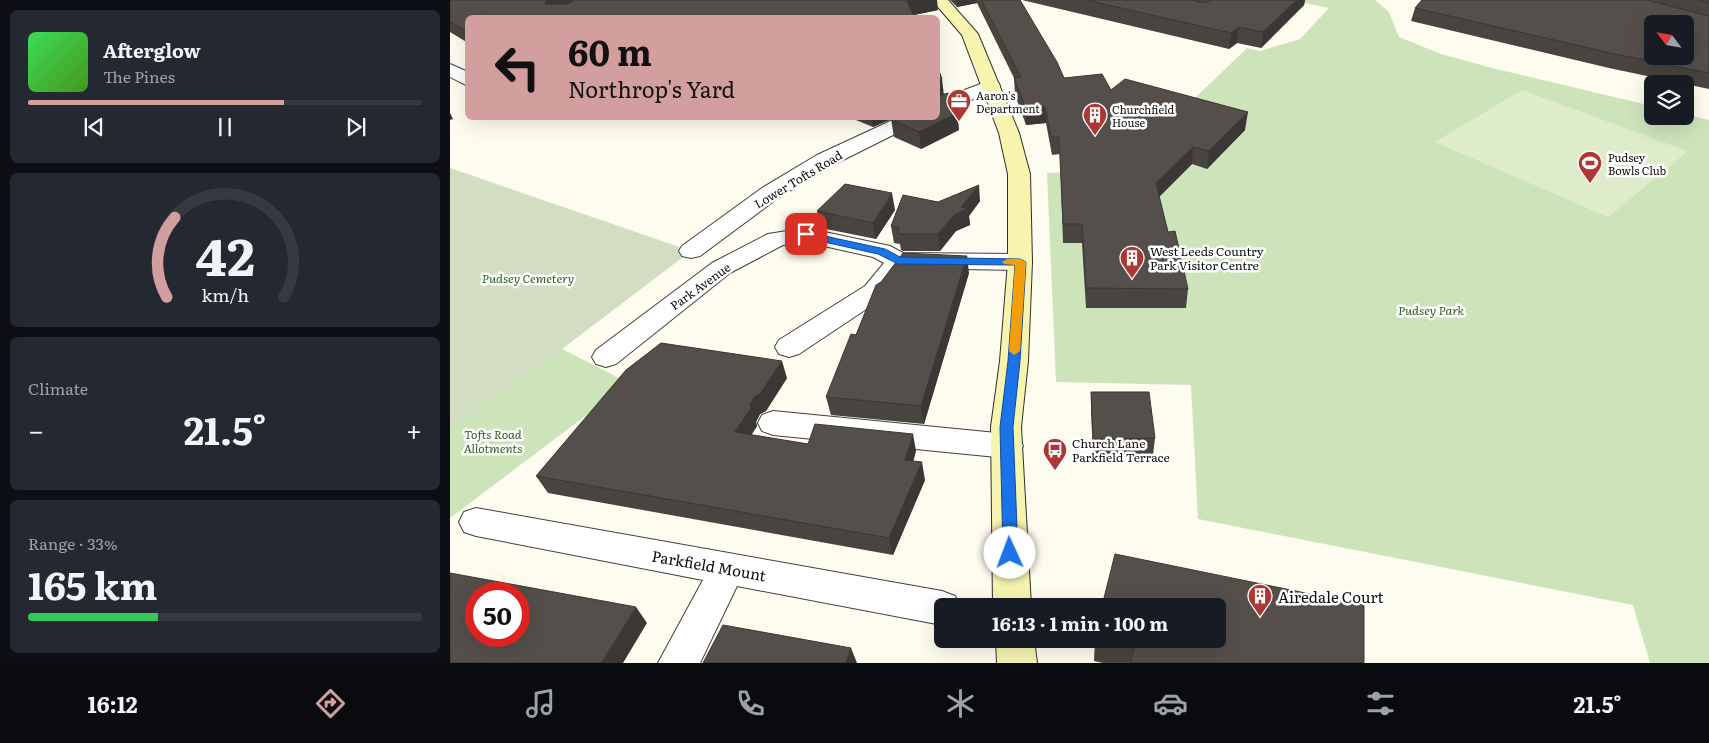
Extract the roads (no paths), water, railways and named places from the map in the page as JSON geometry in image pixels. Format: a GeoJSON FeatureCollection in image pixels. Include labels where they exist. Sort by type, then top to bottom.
{"type":"FeatureCollection","features":[{"type":"Feature","properties":{"kind":"main road"},"geometry":{"type":"LineString","coordinates":[[940,0],[970,34],[1009,133],[1020,174],[1020,262],[1014,361],[1006,427],[1012,598]]}},
{"type":"Feature","properties":{"kind":"main road"},"geometry":{"type":"LineString","coordinates":[[1016,648],[1018,663]]}},
{"type":"Feature","properties":{"kind":"street"},"geometry":{"type":"LineString","coordinates":[[450,69],[465,79]]}},
{"type":"Feature","properties":{"kind":"street"},"geometry":{"type":"LineString","coordinates":[[940,105],[991,86]]}},
{"type":"Feature","properties":{"kind":"street","name":"Lower Tofts Road"},"geometry":{"type":"LineString","coordinates":[[691,251],[770,194],[825,160],[908,120]]}},
{"type":"Feature","properties":{"kind":"street","name":"Park Avenue"},"geometry":{"type":"LineString","coordinates":[[606,356],[721,268],[777,240],[806,234],[881,252],[898,260]]}},
{"type":"Feature","properties":{"kind":"street"},"geometry":{"type":"LineString","coordinates":[[789,348],[874,292],[898,260],[1020,262]]}},
{"type":"Feature","properties":{"kind":"street"},"geometry":{"type":"LineString","coordinates":[[773,423],[1007,446]]}},
{"type":"Feature","properties":{"kind":"street","name":"Parkfield Mount"},"geometry":{"type":"LineString","coordinates":[[476,522],[934,607]]}},
{"type":"Feature","properties":{"kind":"street"},"geometry":{"type":"LineString","coordinates":[[678,663],[693,639],[727,569]]}},
{"type":"Feature","properties":{"kind":"place","name":"Aaron's Department"},"geometry":{"type":"Point","coordinates":[959,122]}},
{"type":"Feature","properties":{"kind":"place","name":"Churchfield House"},"geometry":{"type":"Point","coordinates":[1095,136]}},
{"type":"Feature","properties":{"kind":"place","name":"Pudsey Bowls Club"},"geometry":{"type":"Point","coordinates":[1590,184]}},
{"type":"Feature","properties":{"kind":"place","name":"West Leeds Country Park Visitor Centre"},"geometry":{"type":"Point","coordinates":[1132,279]}},
{"type":"Feature","properties":{"kind":"place","name":"Church Lane Parkfield Terrace"},"geometry":{"type":"Point","coordinates":[1055,471]}},
{"type":"Feature","properties":{"kind":"place","name":"Airedale Court"},"geometry":{"type":"Point","coordinates":[1260,617]}},
{"type":"Feature","properties":{"kind":"park label","name":"Pudsey Cemetery"},"geometry":{"type":"Point","coordinates":[528,278]}},
{"type":"Feature","properties":{"kind":"park label","name":"Pudsey Park"},"geometry":{"type":"Point","coordinates":[1431,310]}},
{"type":"Feature","properties":{"kind":"park label","name":"Tofts Road Allotments"},"geometry":{"type":"Point","coordinates":[493,441]}}]}
